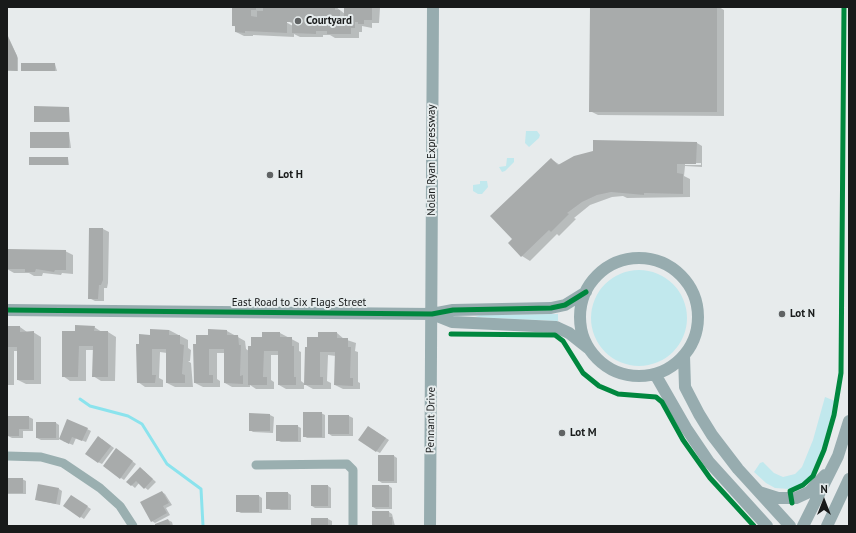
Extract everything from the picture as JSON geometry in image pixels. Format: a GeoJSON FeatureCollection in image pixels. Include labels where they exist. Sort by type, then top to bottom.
{"type":"FeatureCollection","features":[{"type":"Feature","properties":{"kind":"street","name":"Nolan Ryan Expressway"},"geometry":{"type":"LineString","coordinates":[[432,314],[433,7]]}},
{"type":"Feature","properties":{"kind":"street"},"geometry":{"type":"LineString","coordinates":[[644,259],[654,261],[673,269],[686,282],[693,295],[697,308],[696,334],[684,356],[671,367],[655,374],[636,376],[618,372],[601,363],[588,348],[580,321],[582,301],[586,292],[597,276],[614,264],[624,261],[644,259]]}},
{"type":"Feature","properties":{"kind":"street","name":"East Road to Six Flags Street"},"geometry":{"type":"LineString","coordinates":[[7,310],[432,314],[452,310],[551,308],[565,305],[586,292]]}},
{"type":"Feature","properties":{"kind":"street","name":"East Road to Six Flags Street"},"geometry":{"type":"LineString","coordinates":[[432,314],[452,322],[556,326],[569,333],[588,348]]}},
{"type":"Feature","properties":{"kind":"street","name":"Pennant Drive"},"geometry":{"type":"LineString","coordinates":[[430,526],[432,314]]}},
{"type":"Feature","properties":{"kind":"street"},"geometry":{"type":"LineString","coordinates":[[684,356],[684,378],[687,394],[725,454],[790,526]]}},
{"type":"Feature","properties":{"kind":"street"},"geometry":{"type":"LineString","coordinates":[[655,374],[709,462],[767,526]]}},
{"type":"Feature","properties":{"kind":"street"},"geometry":{"type":"LineString","coordinates":[[803,526],[838,456],[849,421]]}},
{"type":"Feature","properties":{"kind":"street"},"geometry":{"type":"LineString","coordinates":[[7,456],[41,457],[63,463],[100,488],[120,506],[133,526]]}},
{"type":"Feature","properties":{"kind":"street"},"geometry":{"type":"LineString","coordinates":[[757,490],[766,495],[784,499],[802,496],[818,484],[838,456]]}},
{"type":"Feature","properties":{"kind":"street"},"geometry":{"type":"LineString","coordinates":[[256,465],[346,464],[353,470],[353,526]]}},
{"type":"Feature","properties":{"kind":"street"},"geometry":{"type":"LineString","coordinates":[[826,526],[849,479]]}},
{"type":"Feature","properties":{"kind":"shaded area"},"geometry":{"type":"Polygon","coordinates":[[[526,131],[537,131],[540,135],[539,138],[529,147],[525,143],[526,131]]]}},
{"type":"Feature","properties":{"kind":"shaded area"},"geometry":{"type":"Polygon","coordinates":[[[507,158],[514,158],[514,162],[502,172],[499,167],[506,166],[507,158]]]}},
{"type":"Feature","properties":{"kind":"shaded area"},"geometry":{"type":"Polygon","coordinates":[[[480,181],[487,181],[488,187],[482,194],[478,194],[473,191],[473,185],[480,184],[480,181]]]}},
{"type":"Feature","properties":{"kind":"shaded area"},"geometry":{"type":"Polygon","coordinates":[[[639,270],[658,273],[673,284],[684,299],[687,318],[684,337],[673,352],[658,363],[639,366],[620,363],[605,352],[594,337],[591,318],[594,299],[605,284],[620,273],[639,270]]]}},
{"type":"Feature","properties":{"kind":"shaded area"},"geometry":{"type":"Polygon","coordinates":[[[558,314],[558,321],[475,317],[481,315],[558,314]]]}},
{"type":"Feature","properties":{"kind":"shaded area"},"geometry":{"type":"Polygon","coordinates":[[[825,397],[835,401],[823,446],[811,475],[805,482],[789,489],[775,488],[766,483],[754,472],[760,463],[763,462],[774,473],[783,477],[795,474],[802,467],[813,440],[825,397]]]}},
{"type":"Feature","properties":{"kind":"building","name":"Courtyard"},"geometry":{"type":"Polygon","coordinates":[[[256,7],[256,10],[251,10],[251,16],[257,17],[257,11],[263,11],[263,7],[335,7],[335,10],[340,10],[340,17],[344,17],[344,7],[372,7],[372,20],[364,20],[364,24],[358,24],[358,22],[355,22],[355,28],[351,28],[351,34],[327,34],[327,31],[316,31],[316,34],[292,33],[292,22],[287,22],[287,33],[245,31],[245,33],[235,32],[235,26],[232,26],[232,8],[256,7]]]}},
{"type":"Feature","properties":{"kind":"building"},"geometry":{"type":"Polygon","coordinates":[[[590,7],[717,7],[717,112],[589,112],[590,7]]]}},
{"type":"Feature","properties":{"kind":"building"},"geometry":{"type":"Polygon","coordinates":[[[7,35],[17,56],[17,71],[7,70],[7,35]]]}},
{"type":"Feature","properties":{"kind":"building"},"geometry":{"type":"Polygon","coordinates":[[[21,63],[55,63],[55,71],[21,71],[21,63]]]}},
{"type":"Feature","properties":{"kind":"building"},"geometry":{"type":"Polygon","coordinates":[[[34,106],[69,107],[69,122],[34,122],[34,106]]]}},
{"type":"Feature","properties":{"kind":"building"},"geometry":{"type":"Polygon","coordinates":[[[30,132],[69,132],[69,148],[30,148],[30,132]]]}},
{"type":"Feature","properties":{"kind":"building"},"geometry":{"type":"Polygon","coordinates":[[[593,140],[697,142],[696,164],[677,164],[677,173],[683,174],[683,194],[644,193],[644,195],[611,192],[597,195],[582,202],[567,213],[569,214],[551,232],[549,230],[521,257],[508,243],[512,239],[490,216],[551,158],[558,165],[574,156],[593,151],[593,140]]]}},
{"type":"Feature","properties":{"kind":"building"},"geometry":{"type":"Polygon","coordinates":[[[29,157],[68,157],[68,165],[29,165],[29,157]]]}},
{"type":"Feature","properties":{"kind":"building"},"geometry":{"type":"Polygon","coordinates":[[[89,228],[103,228],[103,280],[101,285],[99,285],[98,299],[88,299],[89,228]]]}},
{"type":"Feature","properties":{"kind":"building"},"geometry":{"type":"Polygon","coordinates":[[[7,249],[66,250],[66,270],[55,270],[54,272],[36,269],[35,272],[25,272],[25,269],[7,269],[7,249]]]}},
{"type":"Feature","properties":{"kind":"building"},"geometry":{"type":"Polygon","coordinates":[[[75,325],[95,326],[94,331],[108,331],[108,377],[92,377],[93,346],[79,346],[78,377],[62,377],[62,331],[75,331],[75,325]]]}},
{"type":"Feature","properties":{"kind":"building"},"geometry":{"type":"Polygon","coordinates":[[[7,326],[20,326],[20,332],[34,331],[34,380],[17,380],[17,347],[7,347],[7,326]]]}},
{"type":"Feature","properties":{"kind":"building"},"geometry":{"type":"Polygon","coordinates":[[[150,329],[169,330],[169,335],[180,335],[180,344],[184,345],[182,374],[185,375],[185,383],[166,383],[166,349],[152,349],[152,375],[156,375],[155,383],[137,383],[136,344],[139,344],[139,334],[150,335],[150,329]]]}},
{"type":"Feature","properties":{"kind":"building"},"geometry":{"type":"Polygon","coordinates":[[[208,329],[227,330],[227,335],[238,335],[239,345],[241,345],[240,376],[243,375],[243,384],[224,383],[224,349],[209,349],[209,375],[213,375],[213,383],[194,383],[193,344],[196,344],[196,335],[208,335],[208,329]]]}},
{"type":"Feature","properties":{"kind":"building"},"geometry":{"type":"Polygon","coordinates":[[[262,332],[280,332],[280,337],[292,337],[292,346],[294,346],[294,377],[296,377],[296,385],[278,385],[278,351],[264,351],[263,377],[267,377],[267,385],[248,385],[248,346],[251,346],[251,337],[262,337],[262,332]]]}},
{"type":"Feature","properties":{"kind":"building"},"geometry":{"type":"Polygon","coordinates":[[[318,332],[337,332],[337,338],[348,338],[348,347],[351,347],[350,378],[353,378],[353,386],[334,385],[335,352],[320,352],[320,377],[323,377],[323,385],[304,385],[305,347],[307,347],[307,337],[318,337],[318,332]]]}},
{"type":"Feature","properties":{"kind":"building"},"geometry":{"type":"Polygon","coordinates":[[[303,412],[322,412],[322,437],[303,437],[303,412]]]}},
{"type":"Feature","properties":{"kind":"building"},"geometry":{"type":"Polygon","coordinates":[[[249,413],[270,414],[270,431],[249,431],[249,413]]]}},
{"type":"Feature","properties":{"kind":"building"},"geometry":{"type":"Polygon","coordinates":[[[328,415],[349,415],[349,434],[328,434],[328,415]]]}},
{"type":"Feature","properties":{"kind":"building"},"geometry":{"type":"Polygon","coordinates":[[[7,416],[29,416],[29,429],[19,429],[19,436],[7,436],[7,416]]]}},
{"type":"Feature","properties":{"kind":"building"},"geometry":{"type":"Polygon","coordinates":[[[67,419],[88,428],[82,441],[72,437],[69,444],[59,439],[67,419]]]}},
{"type":"Feature","properties":{"kind":"building"},"geometry":{"type":"Polygon","coordinates":[[[36,422],[56,422],[56,438],[36,438],[36,422]]]}},
{"type":"Feature","properties":{"kind":"building"},"geometry":{"type":"Polygon","coordinates":[[[276,425],[298,425],[298,441],[276,441],[276,425]]]}},
{"type":"Feature","properties":{"kind":"building"},"geometry":{"type":"Polygon","coordinates":[[[368,426],[386,438],[376,452],[358,440],[368,426]]]}},
{"type":"Feature","properties":{"kind":"building"},"geometry":{"type":"Polygon","coordinates":[[[98,436],[111,446],[98,463],[85,454],[98,436]]]}},
{"type":"Feature","properties":{"kind":"building"},"geometry":{"type":"Polygon","coordinates":[[[116,448],[133,461],[120,479],[103,466],[116,448]]]}},
{"type":"Feature","properties":{"kind":"building"},"geometry":{"type":"Polygon","coordinates":[[[378,455],[394,455],[394,481],[378,481],[378,455]]]}},
{"type":"Feature","properties":{"kind":"building"},"geometry":{"type":"Polygon","coordinates":[[[140,467],[153,479],[144,489],[136,481],[131,486],[126,482],[140,467]]]}},
{"type":"Feature","properties":{"kind":"building"},"geometry":{"type":"Polygon","coordinates":[[[7,478],[23,478],[23,493],[7,493],[7,478]]]}},
{"type":"Feature","properties":{"kind":"building"},"geometry":{"type":"Polygon","coordinates":[[[38,484],[59,488],[56,504],[35,500],[38,484]]]}},
{"type":"Feature","properties":{"kind":"building"},"geometry":{"type":"Polygon","coordinates":[[[311,485],[328,485],[328,506],[311,506],[311,485]]]}},
{"type":"Feature","properties":{"kind":"building"},"geometry":{"type":"Polygon","coordinates":[[[372,485],[389,485],[389,507],[372,507],[372,485]]]}},
{"type":"Feature","properties":{"kind":"building"},"geometry":{"type":"Polygon","coordinates":[[[162,491],[169,503],[163,506],[167,513],[151,522],[140,502],[162,491]]]}},
{"type":"Feature","properties":{"kind":"building"},"geometry":{"type":"Polygon","coordinates":[[[266,492],[288,492],[288,509],[266,509],[266,492]]]}},
{"type":"Feature","properties":{"kind":"building"},"geometry":{"type":"Polygon","coordinates":[[[71,495],[88,506],[80,518],[63,506],[71,495]]]}},
{"type":"Feature","properties":{"kind":"building"},"geometry":{"type":"Polygon","coordinates":[[[236,495],[259,495],[259,512],[236,512],[236,495]]]}},
{"type":"Feature","properties":{"kind":"building"},"geometry":{"type":"Polygon","coordinates":[[[372,511],[389,511],[389,517],[392,517],[392,526],[372,526],[372,511]]]}},
{"type":"Feature","properties":{"kind":"building"},"geometry":{"type":"Polygon","coordinates":[[[311,518],[328,518],[328,526],[311,526],[311,518]]]}},
{"type":"Feature","properties":{"kind":"building"},"geometry":{"type":"Polygon","coordinates":[[[168,519],[171,526],[155,526],[155,524],[168,519]]]}},
{"type":"Feature","properties":{"kind":"waterway"},"geometry":{"type":"LineString","coordinates":[[80,399],[90,406],[128,416],[142,424],[167,464],[201,489],[203,526]]}},
{"type":"Feature","properties":{"kind":"cycle path"},"geometry":{"type":"LineString","coordinates":[[792,503],[790,491],[803,485],[813,476],[824,450],[834,415],[841,373],[844,7]]}},
{"type":"Feature","properties":{"kind":"cycle path"},"geometry":{"type":"LineString","coordinates":[[7,310],[432,314],[453,310],[551,308],[565,305],[586,292]]}},
{"type":"Feature","properties":{"kind":"cycle path"},"geometry":{"type":"LineString","coordinates":[[451,334],[555,335],[563,341],[583,373],[599,386],[618,394],[656,397],[662,402],[683,440],[710,478],[754,526]]}},
{"type":"Feature","properties":{"kind":"place","name":"Courtyard"},"geometry":{"type":"Point","coordinates":[298,21]}},
{"type":"Feature","properties":{"kind":"place","name":"Lot H"},"geometry":{"type":"Point","coordinates":[270,175]}},
{"type":"Feature","properties":{"kind":"place","name":"Lot N"},"geometry":{"type":"Point","coordinates":[782,314]}},
{"type":"Feature","properties":{"kind":"place","name":"Lot M"},"geometry":{"type":"Point","coordinates":[562,433]}}]}
